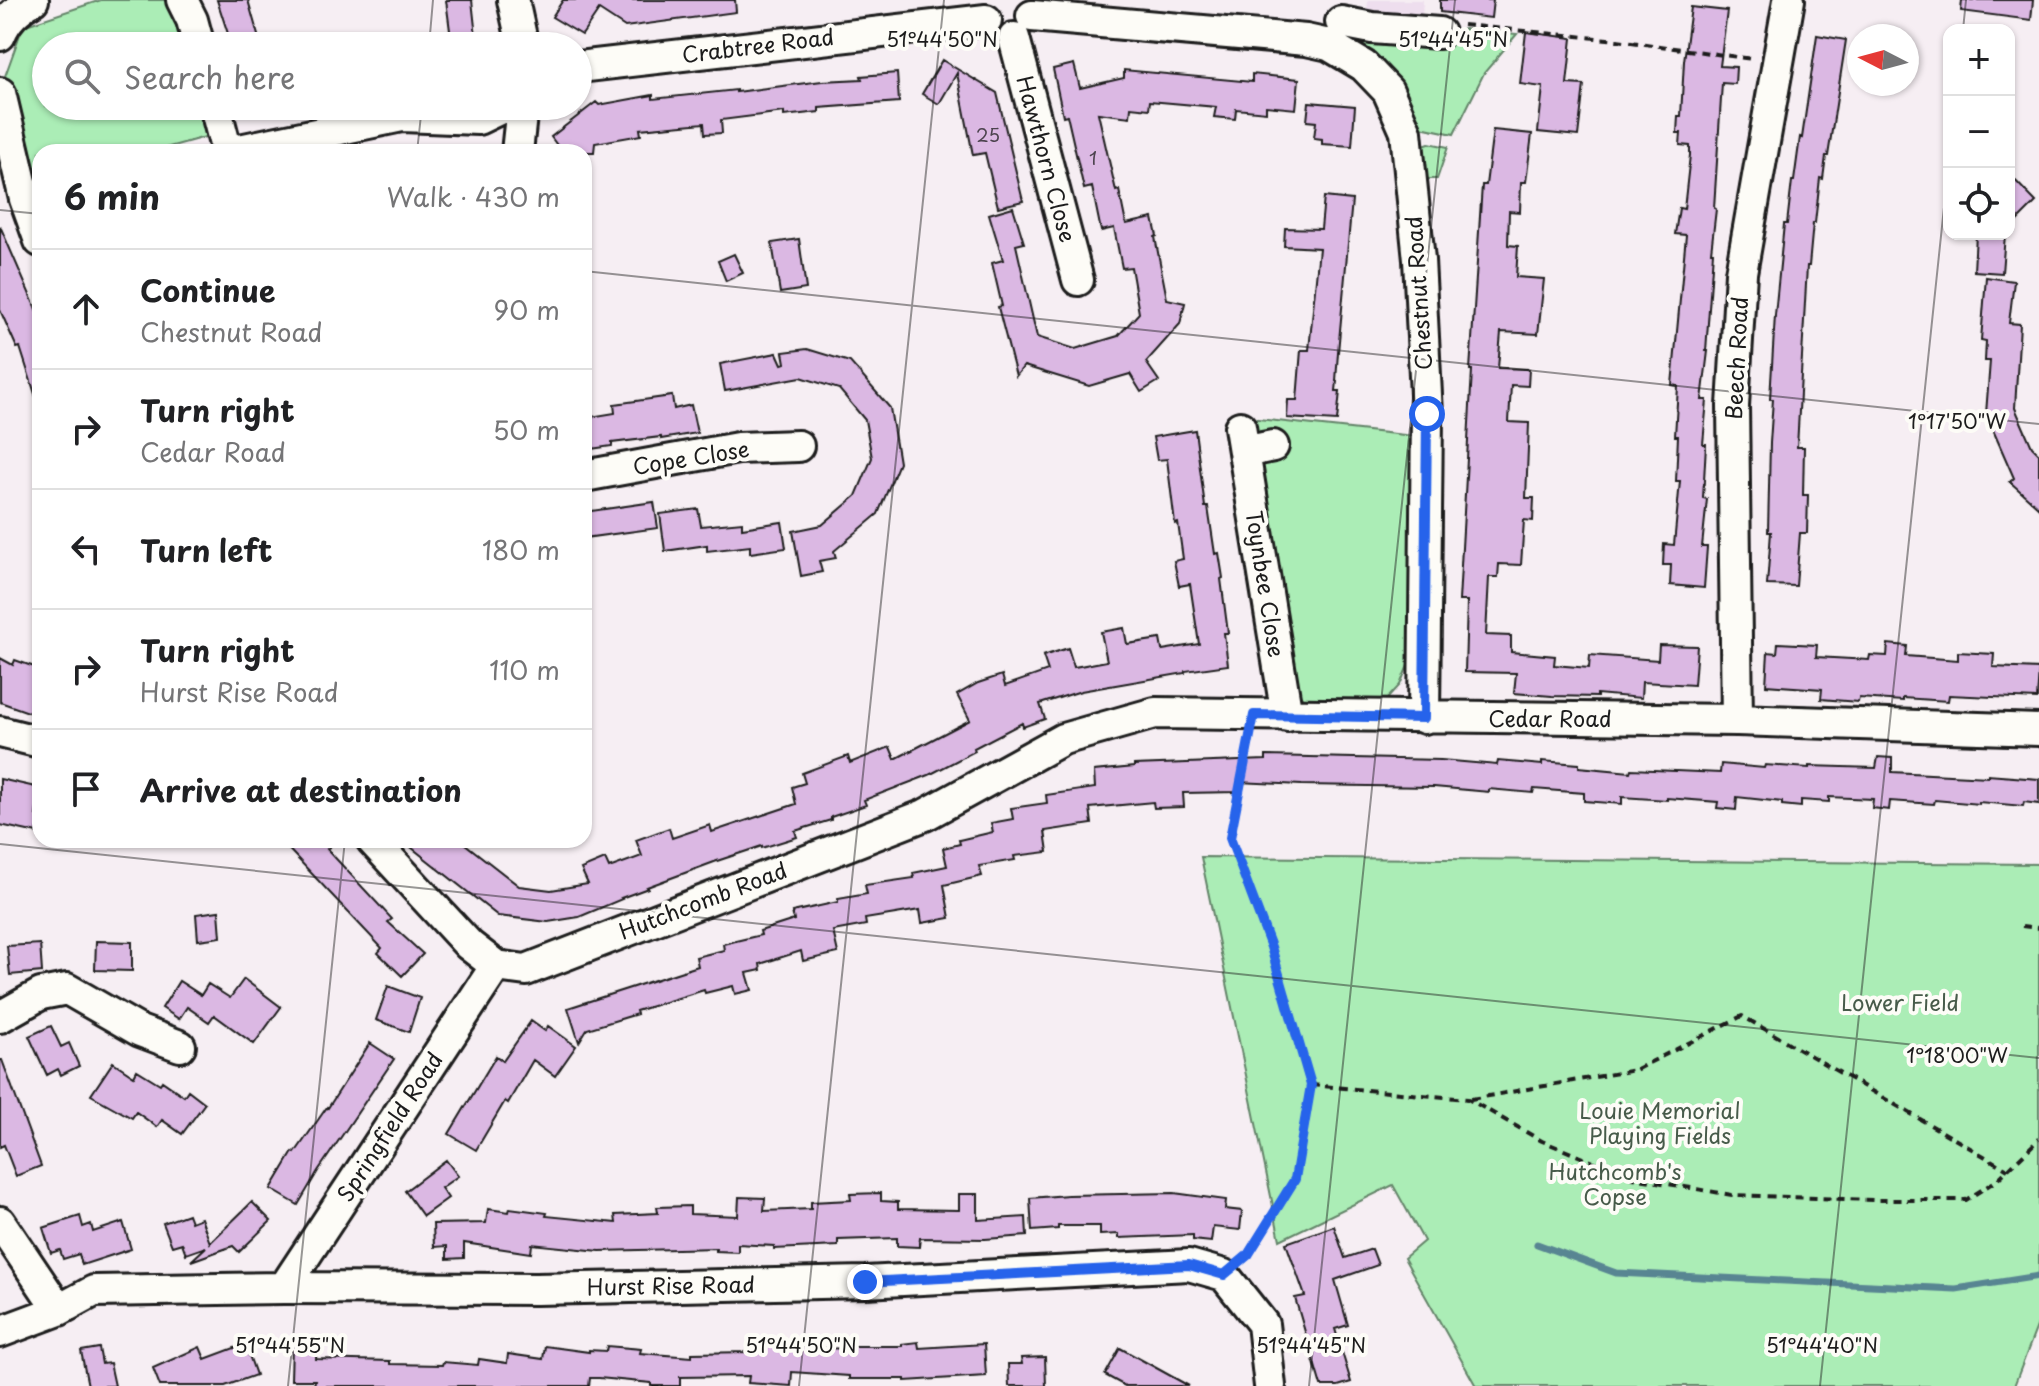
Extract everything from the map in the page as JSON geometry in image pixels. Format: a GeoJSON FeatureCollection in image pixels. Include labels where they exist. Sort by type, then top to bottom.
{"type":"FeatureCollection","features":[{"type":"Feature","properties":{"kind":"street"},"geometry":{"type":"LineString","coordinates":[[0,35],[19,8],[33,0]]}},
{"type":"Feature","properties":{"kind":"street"},"geometry":{"type":"LineString","coordinates":[[182,0],[195,32]]}},
{"type":"Feature","properties":{"kind":"street"},"geometry":{"type":"LineString","coordinates":[[513,0],[520,32]]}},
{"type":"Feature","properties":{"kind":"street","name":"Beech Road"},"geometry":{"type":"LineString","coordinates":[[1737,720],[1733,406],[1741,273],[1789,0]]}},
{"type":"Feature","properties":{"kind":"street"},"geometry":{"type":"LineString","coordinates":[[989,10],[990,29],[1005,39],[1024,18],[1306,40],[1338,22],[1439,33]]}},
{"type":"Feature","properties":{"kind":"street","name":"Crabtree Road"},"geometry":{"type":"LineString","coordinates":[[592,65],[989,10]]}},
{"type":"Feature","properties":{"kind":"street","name":"Hawthorn Close"},"geometry":{"type":"LineString","coordinates":[[1024,18],[1078,280]]}},
{"type":"Feature","properties":{"kind":"street","name":"Chestnut Road"},"geometry":{"type":"LineString","coordinates":[[1338,22],[1364,66],[1388,91],[1406,132],[1419,260],[1427,414],[1424,718]]}},
{"type":"Feature","properties":{"kind":"street"},"geometry":{"type":"LineString","coordinates":[[0,93],[22,199],[32,222]]}},
{"type":"Feature","properties":{"kind":"street"},"geometry":{"type":"LineString","coordinates":[[219,120],[226,144]]}},
{"type":"Feature","properties":{"kind":"street"},"geometry":{"type":"LineString","coordinates":[[267,144],[383,120]]}},
{"type":"Feature","properties":{"kind":"street"},"geometry":{"type":"LineString","coordinates":[[518,144],[520,120]]}},
{"type":"Feature","properties":{"kind":"street","name":"Toynbee Close"},"geometry":{"type":"LineString","coordinates":[[1252,442],[1287,716]]}},
{"type":"Feature","properties":{"kind":"street","name":"Cope Close"},"geometry":{"type":"LineString","coordinates":[[592,475],[738,448],[798,446]]}},
{"type":"Feature","properties":{"kind":"street","name":"Cedar Road"},"geometry":{"type":"LineString","coordinates":[[1063,739],[1155,713],[1737,720],[2039,730]]}},
{"type":"Feature","properties":{"kind":"street"},"geometry":{"type":"LineString","coordinates":[[0,732],[32,740]]}},
{"type":"Feature","properties":{"kind":"street","name":"Hutchcomb Road"},"geometry":{"type":"LineString","coordinates":[[496,966],[526,970],[925,815],[1063,739]]}},
{"type":"Feature","properties":{"kind":"street"},"geometry":{"type":"LineString","coordinates":[[379,848],[469,945],[496,966]]}},
{"type":"Feature","properties":{"kind":"street","name":"Springfield Road"},"geometry":{"type":"LineString","coordinates":[[284,1288],[496,966]]}},
{"type":"Feature","properties":{"kind":"street"},"geometry":{"type":"LineString","coordinates":[[0,1017],[41,994],[67,989],[140,1031],[180,1046]]}},
{"type":"Feature","properties":{"kind":"street"},"geometry":{"type":"LineString","coordinates":[[0,1222],[59,1310]]}},
{"type":"Feature","properties":{"kind":"street","name":"Hurst Rise Road"},"geometry":{"type":"LineString","coordinates":[[0,1332],[59,1310],[94,1291],[536,1289],[850,1282],[1189,1265],[1224,1275]]}},
{"type":"Feature","properties":{"kind":"street"},"geometry":{"type":"LineString","coordinates":[[1224,1275],[1263,1324],[1270,1386]]}},
{"type":"Feature","properties":{"kind":"path"},"geometry":{"type":"LineString","coordinates":[[1439,33],[1462,25],[1778,62]]}},
{"type":"Feature","properties":{"kind":"path"},"geometry":{"type":"LineString","coordinates":[[1224,1275],[1248,1255],[1295,1179],[1311,1085],[1271,947],[1230,838],[1254,715]]}},
{"type":"Feature","properties":{"kind":"path"},"geometry":{"type":"LineString","coordinates":[[2022,926],[2039,928]]}},
{"type":"Feature","properties":{"kind":"path"},"geometry":{"type":"LineString","coordinates":[[1311,1085],[1468,1099],[1635,1070],[1742,1016],[2008,1170]]}},
{"type":"Feature","properties":{"kind":"path"},"geometry":{"type":"LineString","coordinates":[[1468,1099],[1542,1141],[1633,1178],[1732,1195],[1966,1200],[1997,1180],[2039,1139]]}},
{"type":"Feature","properties":{"kind":"shaded area"},"geometry":{"type":"Polygon","coordinates":[[[1368,0],[1423,0],[1422,17],[1367,12],[1368,0]]]}},
{"type":"Feature","properties":{"kind":"green space"},"geometry":{"type":"Polygon","coordinates":[[[101,0],[167,0],[179,32],[32,32],[32,120],[211,120],[216,134],[180,144],[32,144],[32,168],[4,79],[23,26],[101,0]]]}},
{"type":"Feature","properties":{"kind":"green space"},"geometry":{"type":"Polygon","coordinates":[[[1464,29],[1517,34],[1484,73],[1454,134],[1416,126],[1361,53],[1362,41],[1441,37],[1464,29]]]}},
{"type":"Feature","properties":{"kind":"green space"},"geometry":{"type":"Polygon","coordinates":[[[1429,143],[1448,147],[1437,179],[1420,179],[1421,146],[1429,143]]]}},
{"type":"Feature","properties":{"kind":"green space"},"geometry":{"type":"Polygon","coordinates":[[[1249,418],[1413,436],[1409,663],[1400,685],[1387,699],[1369,707],[1306,702],[1289,680],[1261,466],[1280,456],[1278,436],[1253,430],[1249,418]]]}},
{"type":"Feature","properties":{"kind":"green space","name":"Hutchcomb's Copse"},"geometry":{"type":"Polygon","coordinates":[[[1201,857],[2039,864],[2039,1321],[2014,1386],[1476,1386],[1404,1258],[1424,1241],[1393,1185],[1280,1240],[1201,857]]]}},
{"type":"Feature","properties":{"kind":"building"},"geometry":{"type":"Polygon","coordinates":[[[217,0],[248,0],[257,32],[227,32],[217,0]]]}},
{"type":"Feature","properties":{"kind":"building"},"geometry":{"type":"Polygon","coordinates":[[[446,0],[472,0],[475,32],[450,32],[446,0]]]}},
{"type":"Feature","properties":{"kind":"building"},"geometry":{"type":"Polygon","coordinates":[[[563,0],[735,0],[736,12],[625,27],[599,10],[584,32],[577,32],[552,17],[563,0]]]}},
{"type":"Feature","properties":{"kind":"building"},"geometry":{"type":"Polygon","coordinates":[[[1440,0],[1493,0],[1491,18],[1440,12],[1440,0]]]}},
{"type":"Feature","properties":{"kind":"building"},"geometry":{"type":"Polygon","coordinates":[[[1962,0],[2033,0],[2031,20],[1961,11],[1962,0]]]}},
{"type":"Feature","properties":{"kind":"building"},"geometry":{"type":"Polygon","coordinates":[[[1691,7],[1727,11],[1720,66],[1736,67],[1735,84],[1722,83],[1711,252],[1708,351],[1702,400],[1707,400],[1703,444],[1706,444],[1703,498],[1707,499],[1702,547],[1707,547],[1704,588],[1670,585],[1671,565],[1663,565],[1664,544],[1674,545],[1680,481],[1676,481],[1678,436],[1675,436],[1678,386],[1672,385],[1686,235],[1675,234],[1679,208],[1684,209],[1690,146],[1680,145],[1681,133],[1677,133],[1691,7]]]}},
{"type":"Feature","properties":{"kind":"building"},"geometry":{"type":"Polygon","coordinates":[[[1526,32],[1572,38],[1567,84],[1584,85],[1578,136],[1538,132],[1543,87],[1520,84],[1526,32]]]}},
{"type":"Feature","properties":{"kind":"building"},"geometry":{"type":"Polygon","coordinates":[[[1817,35],[1846,40],[1807,266],[1797,447],[1804,447],[1803,495],[1808,495],[1807,533],[1800,533],[1796,586],[1767,585],[1771,532],[1768,532],[1773,399],[1770,399],[1775,315],[1784,224],[1787,224],[1817,35]]]}},
{"type":"Feature","properties":{"kind":"building"},"geometry":{"type":"Polygon","coordinates":[[[942,60],[997,93],[1023,201],[998,207],[985,153],[973,155],[957,73],[939,104],[922,94],[942,60]]]}},
{"type":"Feature","properties":{"kind":"building"},"geometry":{"type":"Polygon","coordinates":[[[1074,64],[1080,88],[1124,78],[1124,70],[1252,82],[1252,74],[1299,79],[1296,109],[1266,106],[1266,112],[1236,109],[1235,119],[1214,117],[1216,107],[1150,101],[1149,109],[1131,107],[1130,117],[1098,113],[1126,224],[1153,218],[1167,299],[1185,303],[1180,324],[1146,362],[1159,381],[1141,392],[1130,374],[1089,386],[1024,366],[1016,376],[998,307],[1002,306],[992,263],[1003,260],[989,214],[1013,207],[1024,243],[1016,245],[1037,337],[1075,349],[1118,336],[1139,313],[1131,267],[1122,268],[1114,228],[1101,231],[1092,187],[1084,189],[1067,115],[1063,116],[1053,69],[1074,64]]]}},
{"type":"Feature","properties":{"kind":"building"},"geometry":{"type":"Polygon","coordinates":[[[897,73],[899,102],[721,120],[722,133],[705,134],[704,123],[640,129],[641,135],[595,143],[594,152],[592,144],[556,144],[551,137],[573,120],[592,120],[592,105],[596,102],[599,105],[653,95],[653,99],[736,92],[862,79],[861,76],[897,73]]]}},
{"type":"Feature","properties":{"kind":"building"},"geometry":{"type":"Polygon","coordinates":[[[1309,102],[1355,106],[1352,146],[1322,144],[1322,139],[1314,138],[1316,122],[1307,121],[1309,102]]]}},
{"type":"Feature","properties":{"kind":"building"},"geometry":{"type":"Polygon","coordinates":[[[1493,130],[1532,134],[1526,182],[1521,182],[1520,212],[1509,211],[1508,245],[1518,246],[1516,277],[1544,279],[1538,334],[1501,332],[1498,368],[1529,369],[1528,386],[1511,385],[1509,422],[1529,423],[1526,498],[1534,498],[1533,521],[1524,520],[1521,565],[1499,564],[1498,577],[1489,577],[1486,635],[1511,636],[1511,652],[1555,656],[1554,665],[1589,668],[1590,655],[1658,660],[1659,645],[1697,646],[1694,685],[1642,682],[1641,698],[1597,694],[1597,697],[1552,696],[1514,693],[1516,673],[1465,672],[1467,601],[1459,601],[1470,370],[1482,185],[1486,185],[1493,130]]]}},
{"type":"Feature","properties":{"kind":"building"},"geometry":{"type":"Polygon","coordinates":[[[2015,180],[2036,202],[2015,223],[2015,180]]]}},
{"type":"Feature","properties":{"kind":"building"},"geometry":{"type":"Polygon","coordinates":[[[1324,197],[1352,200],[1336,381],[1336,391],[1340,391],[1337,421],[1287,418],[1288,400],[1297,400],[1301,350],[1309,350],[1319,248],[1284,246],[1285,228],[1321,229],[1324,197]]]}},
{"type":"Feature","properties":{"kind":"building"},"geometry":{"type":"Polygon","coordinates":[[[0,226],[32,300],[32,384],[20,347],[17,348],[0,310],[0,226]]]}},
{"type":"Feature","properties":{"kind":"building"},"geometry":{"type":"Polygon","coordinates":[[[799,239],[806,289],[780,293],[772,243],[799,239]]]}},
{"type":"Feature","properties":{"kind":"building"},"geometry":{"type":"Polygon","coordinates":[[[1976,240],[2005,240],[2002,273],[1974,271],[1976,240]]]}},
{"type":"Feature","properties":{"kind":"building"},"geometry":{"type":"Polygon","coordinates":[[[734,254],[743,273],[726,281],[718,261],[734,254]]]}},
{"type":"Feature","properties":{"kind":"building"},"geometry":{"type":"Polygon","coordinates":[[[1986,277],[2014,281],[2009,323],[2020,324],[2015,408],[2032,447],[2039,454],[2039,508],[2010,482],[2014,478],[1986,414],[1990,361],[1985,361],[1986,341],[1981,340],[1986,277]]]}},
{"type":"Feature","properties":{"kind":"building"},"geometry":{"type":"Polygon","coordinates":[[[807,349],[850,362],[890,408],[899,463],[878,514],[834,551],[836,558],[819,561],[822,572],[801,576],[793,531],[822,525],[856,496],[872,458],[865,420],[839,389],[801,377],[725,391],[720,364],[777,353],[782,364],[785,363],[783,352],[807,349]]]}},
{"type":"Feature","properties":{"kind":"building"},"geometry":{"type":"Polygon","coordinates":[[[672,396],[674,409],[691,405],[697,433],[612,443],[612,446],[592,449],[592,417],[615,413],[614,404],[672,396]]]}},
{"type":"Feature","properties":{"kind":"building"},"geometry":{"type":"Polygon","coordinates":[[[1195,430],[1205,507],[1208,507],[1215,554],[1219,553],[1223,578],[1228,665],[1081,691],[1040,704],[1045,719],[1023,727],[1022,723],[929,775],[864,800],[866,805],[795,831],[797,837],[717,861],[579,917],[548,922],[498,916],[412,848],[470,848],[519,886],[551,890],[588,884],[581,869],[605,859],[609,868],[642,856],[636,840],[669,828],[672,838],[710,825],[712,832],[796,804],[792,787],[805,783],[802,773],[848,756],[850,763],[890,747],[895,759],[970,720],[957,695],[978,683],[1002,675],[1005,686],[1048,671],[1043,656],[1068,648],[1074,667],[1107,661],[1101,632],[1124,628],[1127,644],[1160,639],[1162,650],[1199,644],[1190,584],[1179,586],[1174,561],[1183,559],[1167,459],[1157,460],[1153,437],[1195,430]]]}},
{"type":"Feature","properties":{"kind":"building"},"geometry":{"type":"Polygon","coordinates":[[[654,502],[658,528],[592,537],[592,511],[654,502]]]}},
{"type":"Feature","properties":{"kind":"building"},"geometry":{"type":"Polygon","coordinates":[[[698,509],[701,526],[742,522],[742,528],[782,522],[786,548],[750,553],[750,546],[707,551],[707,545],[665,551],[660,514],[698,509]]]}},
{"type":"Feature","properties":{"kind":"building"},"geometry":{"type":"Polygon","coordinates":[[[1778,643],[1817,645],[1816,657],[1869,660],[1870,655],[1887,656],[1888,644],[1907,646],[1906,656],[1958,660],[1958,652],[1994,654],[1993,667],[2039,669],[2037,699],[1949,695],[1948,701],[1859,698],[1858,702],[1821,699],[1822,689],[1766,685],[1768,652],[1777,653],[1778,643]]]}},
{"type":"Feature","properties":{"kind":"building"},"geometry":{"type":"Polygon","coordinates":[[[0,658],[13,665],[15,660],[32,666],[32,713],[0,702],[0,658]]]}},
{"type":"Feature","properties":{"kind":"building"},"geometry":{"type":"Polygon","coordinates":[[[1266,756],[1441,760],[1497,765],[1498,761],[1542,765],[1542,761],[1630,772],[1631,769],[1720,773],[1721,764],[1764,768],[1765,765],[1876,768],[1878,757],[1892,758],[1892,772],[2039,779],[2039,804],[1890,801],[1889,810],[1872,808],[1873,799],[1829,797],[1829,802],[1801,800],[1801,807],[1737,797],[1736,810],[1717,808],[1718,802],[1667,798],[1622,797],[1622,804],[1584,801],[1584,793],[1534,789],[1533,793],[1489,789],[1489,792],[1434,787],[1238,782],[1238,792],[1183,793],[1184,807],[1154,808],[1153,802],[1090,808],[1092,824],[1045,831],[1048,852],[1014,856],[1015,860],[979,866],[982,876],[944,885],[950,918],[922,923],[920,910],[865,919],[866,925],[833,931],[838,953],[803,961],[801,951],[760,964],[761,970],[747,973],[752,990],[735,994],[733,986],[705,993],[704,990],[587,1029],[579,1042],[568,1008],[698,966],[696,957],[724,950],[723,944],[761,935],[760,931],[794,920],[792,912],[867,894],[865,885],[914,878],[913,873],[947,866],[943,848],[960,844],[959,840],[993,832],[991,823],[1013,819],[1011,808],[1047,803],[1046,795],[1095,788],[1094,771],[1134,765],[1266,760],[1266,756]]]}},
{"type":"Feature","properties":{"kind":"building"},"geometry":{"type":"Polygon","coordinates":[[[0,779],[32,786],[32,832],[0,825],[0,779]]]}},
{"type":"Feature","properties":{"kind":"building"},"geometry":{"type":"Polygon","coordinates":[[[288,848],[328,848],[392,919],[388,922],[423,954],[402,976],[378,953],[382,948],[288,848]]]}},
{"type":"Feature","properties":{"kind":"building"},"geometry":{"type":"Polygon","coordinates":[[[219,911],[221,937],[198,940],[196,914],[219,911]]]}},
{"type":"Feature","properties":{"kind":"building"},"geometry":{"type":"Polygon","coordinates":[[[96,941],[132,942],[132,971],[95,970],[96,941]]]}},
{"type":"Feature","properties":{"kind":"building"},"geometry":{"type":"Polygon","coordinates":[[[40,944],[42,972],[10,975],[7,946],[40,944]]]}},
{"type":"Feature","properties":{"kind":"building"},"geometry":{"type":"Polygon","coordinates":[[[244,979],[281,1007],[254,1044],[214,1015],[209,1022],[187,1007],[179,1019],[162,1008],[179,981],[201,995],[208,984],[230,998],[244,979]]]}},
{"type":"Feature","properties":{"kind":"building"},"geometry":{"type":"Polygon","coordinates":[[[388,986],[420,998],[409,1032],[376,1020],[388,986]]]}},
{"type":"Feature","properties":{"kind":"building"},"geometry":{"type":"Polygon","coordinates":[[[531,1021],[545,1031],[548,1026],[576,1046],[555,1076],[533,1060],[476,1150],[449,1134],[496,1056],[503,1061],[531,1021]]]}},
{"type":"Feature","properties":{"kind":"building"},"geometry":{"type":"Polygon","coordinates":[[[51,1026],[61,1047],[69,1043],[79,1066],[61,1075],[58,1069],[47,1075],[29,1036],[51,1026]]]}},
{"type":"Feature","properties":{"kind":"building"},"geometry":{"type":"Polygon","coordinates":[[[370,1043],[394,1059],[298,1205],[271,1189],[293,1152],[328,1108],[370,1043]]]}},
{"type":"Feature","properties":{"kind":"building"},"geometry":{"type":"Polygon","coordinates":[[[0,1060],[41,1166],[16,1176],[4,1145],[0,1147],[0,1060]]]}},
{"type":"Feature","properties":{"kind":"building"},"geometry":{"type":"Polygon","coordinates":[[[113,1062],[134,1076],[137,1070],[160,1084],[162,1081],[184,1096],[188,1090],[205,1103],[182,1134],[162,1120],[157,1127],[136,1112],[132,1118],[91,1095],[113,1062]]]}},
{"type":"Feature","properties":{"kind":"building"},"geometry":{"type":"Polygon","coordinates":[[[446,1160],[458,1176],[441,1188],[448,1198],[423,1216],[405,1191],[446,1160]]]}},
{"type":"Feature","properties":{"kind":"building"},"geometry":{"type":"Polygon","coordinates":[[[881,1193],[881,1201],[898,1202],[898,1209],[959,1210],[959,1194],[978,1194],[978,1220],[1026,1217],[1027,1236],[920,1238],[919,1247],[897,1246],[897,1238],[838,1240],[838,1246],[774,1249],[774,1246],[738,1244],[738,1252],[716,1251],[716,1248],[600,1251],[532,1244],[531,1253],[464,1243],[464,1258],[447,1259],[447,1246],[434,1247],[433,1224],[486,1223],[488,1209],[509,1212],[510,1208],[547,1213],[546,1216],[616,1223],[615,1215],[658,1213],[657,1207],[690,1206],[690,1214],[738,1216],[739,1197],[765,1198],[764,1211],[811,1209],[811,1202],[851,1200],[850,1194],[881,1193]]]}},
{"type":"Feature","properties":{"kind":"building"},"geometry":{"type":"Polygon","coordinates":[[[1174,1193],[1226,1200],[1225,1209],[1242,1211],[1240,1230],[1213,1227],[1211,1242],[1193,1240],[1193,1235],[1119,1238],[1119,1234],[1100,1235],[1100,1226],[1058,1226],[1058,1229],[1032,1231],[1030,1198],[1174,1193]]]}},
{"type":"Feature","properties":{"kind":"building"},"geometry":{"type":"Polygon","coordinates":[[[252,1202],[271,1221],[239,1252],[233,1246],[191,1261],[206,1247],[186,1254],[182,1243],[172,1246],[163,1223],[188,1214],[191,1222],[201,1218],[210,1243],[252,1202]]]}},
{"type":"Feature","properties":{"kind":"building"},"geometry":{"type":"Polygon","coordinates":[[[80,1216],[83,1227],[91,1224],[93,1232],[123,1222],[131,1249],[82,1265],[79,1254],[63,1259],[60,1250],[51,1253],[43,1228],[80,1216]]]}},
{"type":"Feature","properties":{"kind":"building"},"geometry":{"type":"Polygon","coordinates":[[[1334,1226],[1345,1258],[1372,1249],[1378,1265],[1335,1280],[1348,1325],[1335,1329],[1351,1382],[1321,1386],[1295,1298],[1305,1296],[1286,1243],[1334,1226]]]}},
{"type":"Feature","properties":{"kind":"building"},"geometry":{"type":"Polygon","coordinates":[[[918,1342],[919,1348],[984,1344],[986,1376],[905,1381],[849,1379],[849,1376],[792,1372],[791,1386],[748,1383],[749,1376],[680,1377],[680,1386],[651,1386],[651,1383],[599,1378],[590,1378],[589,1386],[314,1386],[315,1380],[291,1380],[292,1345],[317,1346],[316,1359],[478,1365],[479,1359],[507,1363],[508,1354],[543,1359],[545,1346],[589,1352],[606,1351],[607,1346],[641,1349],[640,1353],[692,1357],[692,1353],[750,1352],[751,1345],[848,1349],[848,1346],[902,1346],[918,1342]]]}},
{"type":"Feature","properties":{"kind":"building"},"geometry":{"type":"Polygon","coordinates":[[[245,1344],[256,1375],[225,1386],[160,1386],[153,1368],[200,1347],[205,1359],[245,1344]]]}},
{"type":"Feature","properties":{"kind":"building"},"geometry":{"type":"Polygon","coordinates":[[[99,1348],[102,1364],[110,1363],[115,1386],[88,1386],[81,1351],[99,1348]]]}},
{"type":"Feature","properties":{"kind":"building"},"geometry":{"type":"Polygon","coordinates":[[[1120,1348],[1189,1386],[1125,1386],[1105,1375],[1120,1348]]]}},
{"type":"Feature","properties":{"kind":"building"},"geometry":{"type":"Polygon","coordinates":[[[1045,1357],[1046,1386],[1009,1386],[1008,1364],[1022,1364],[1021,1358],[1045,1357]]]}},
{"type":"Feature","properties":{"kind":"waterway"},"geometry":{"type":"LineString","coordinates":[[1537,1244],[1616,1273],[1956,1289],[2039,1276]]}},
{"type":"Feature","properties":{"kind":"route"},"geometry":{"type":"LineString","coordinates":[[865,1282],[1189,1265],[1224,1275],[1248,1255],[1295,1179],[1311,1085],[1271,947],[1230,838],[1254,715],[1424,718],[1427,414]]}},
{"type":"Feature","properties":{"kind":"park label","name":"Lower Field"},"geometry":{"type":"Point","coordinates":[1900,1003]}},
{"type":"Feature","properties":{"kind":"park label","name":"Louie Memorial Playing Fields"},"geometry":{"type":"Point","coordinates":[1660,1124]}}]}
